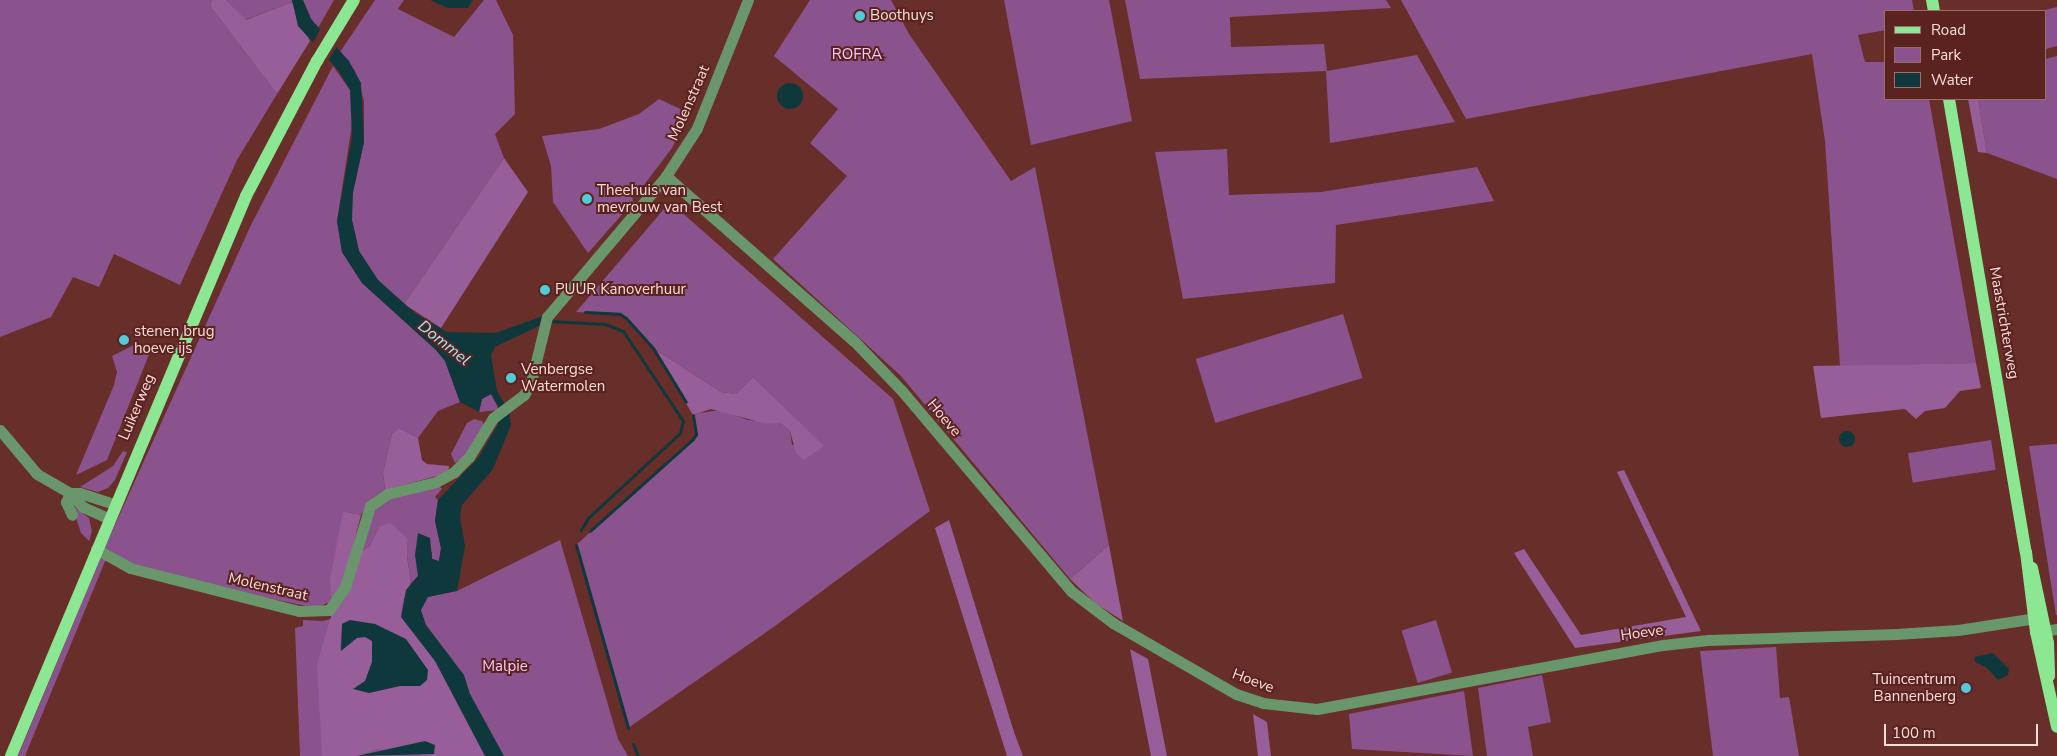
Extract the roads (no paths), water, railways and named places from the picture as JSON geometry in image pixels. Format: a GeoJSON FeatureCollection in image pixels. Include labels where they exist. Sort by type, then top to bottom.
{"type":"FeatureCollection","features":[{"type":"Feature","properties":{"kind":"main road","name":"Luikerweg"},"geometry":{"type":"LineString","coordinates":[[11,756],[108,518],[246,196],[317,61],[354,0]]}},
{"type":"Feature","properties":{"kind":"main road","name":"Maastrichterweg"},"geometry":{"type":"LineString","coordinates":[[1949,100],[2026,552],[2034,618],[2046,631],[2049,682],[2057,727]]}},
{"type":"Feature","properties":{"kind":"street","name":"Molenstraat"},"geometry":{"type":"LineString","coordinates":[[96,549],[130,568],[299,611],[329,610],[345,587],[370,506],[387,494],[436,482],[454,472],[504,410],[524,395],[531,382],[546,322],[666,176],[697,128],[748,0]]}},
{"type":"Feature","properties":{"kind":"street","name":"Hoeve"},"geometry":{"type":"LineString","coordinates":[[666,176],[854,340],[902,391],[1070,591],[1113,623],[1236,694],[1263,703],[1317,710],[1663,644],[1708,640],[1896,634],[1958,630],[2034,618]]}},
{"type":"Feature","properties":{"kind":"street"},"geometry":{"type":"LineString","coordinates":[[0,430],[37,474],[70,493],[84,507],[108,518]]}},
{"type":"Feature","properties":{"kind":"street"},"geometry":{"type":"LineString","coordinates":[[70,493],[80,493],[114,504]]}},
{"type":"Feature","properties":{"kind":"street"},"geometry":{"type":"LineString","coordinates":[[70,493],[66,502],[72,515]]}},
{"type":"Feature","properties":{"kind":"water","name":"Dommel"},"geometry":{"type":"Polygon","coordinates":[[[292,0],[303,0],[311,19],[349,61],[361,83],[364,142],[353,193],[352,220],[359,251],[378,280],[415,313],[447,332],[495,333],[543,316],[539,326],[495,347],[491,355],[497,391],[509,411],[511,425],[493,469],[462,505],[460,517],[465,546],[457,591],[428,597],[421,610],[426,625],[464,675],[470,694],[504,756],[485,756],[435,661],[401,617],[406,590],[418,576],[415,555],[418,533],[430,538],[432,559],[439,561],[441,548],[435,521],[438,500],[479,457],[501,419],[498,406],[491,394],[482,399],[479,412],[460,402],[445,361],[436,350],[362,283],[342,252],[337,221],[352,137],[350,90],[338,70],[298,26],[292,0]]]}},
{"type":"Feature","properties":{"kind":"water"},"geometry":{"type":"Polygon","coordinates":[[[430,0],[473,0],[468,8],[448,8],[430,0]]]}},
{"type":"Feature","properties":{"kind":"water"},"geometry":{"type":"Polygon","coordinates":[[[790,83],[799,87],[803,96],[799,105],[790,109],[781,105],[777,96],[781,87],[790,83]]]}},
{"type":"Feature","properties":{"kind":"water"},"geometry":{"type":"Polygon","coordinates":[[[1847,431],[1853,433],[1855,439],[1853,445],[1847,447],[1841,445],[1839,439],[1841,433],[1847,431]]]}},
{"type":"Feature","properties":{"kind":"water"},"geometry":{"type":"Polygon","coordinates":[[[350,620],[375,624],[406,639],[428,670],[427,680],[420,686],[400,686],[369,693],[353,689],[365,681],[372,662],[372,641],[365,637],[357,638],[341,651],[342,624],[350,620]]]}},
{"type":"Feature","properties":{"kind":"water"},"geometry":{"type":"Polygon","coordinates":[[[1993,653],[2009,669],[2008,675],[1998,680],[1987,668],[1975,662],[1974,657],[1993,653]]]}},
{"type":"Feature","properties":{"kind":"water"},"geometry":{"type":"Polygon","coordinates":[[[425,741],[435,745],[434,754],[357,756],[425,741]]]}},
{"type":"Feature","properties":{"kind":"waterway"},"geometry":{"type":"LineString","coordinates":[[585,312],[620,314],[626,318],[653,348],[686,402]]}},
{"type":"Feature","properties":{"kind":"waterway"},"geometry":{"type":"LineString","coordinates":[[549,321],[605,324],[623,331],[683,421],[680,433],[588,518],[581,530]]}},
{"type":"Feature","properties":{"kind":"waterway"},"geometry":{"type":"LineString","coordinates":[[590,531],[693,439],[696,434],[693,415]]}},
{"type":"Feature","properties":{"kind":"waterway"},"geometry":{"type":"LineString","coordinates":[[576,545],[628,728]]}},
{"type":"Feature","properties":{"kind":"waterway"},"geometry":{"type":"LineString","coordinates":[[633,744],[638,756]]}},
{"type":"Feature","properties":{"kind":"place","name":"Boothuys"},"geometry":{"type":"Point","coordinates":[860,16]}},
{"type":"Feature","properties":{"kind":"place","name":"Theehuis van mevrouw van Best"},"geometry":{"type":"Point","coordinates":[587,199]}},
{"type":"Feature","properties":{"kind":"place","name":"PUUR Kanoverhuur"},"geometry":{"type":"Point","coordinates":[545,290]}},
{"type":"Feature","properties":{"kind":"place","name":"stenen brug hoeve ijs"},"geometry":{"type":"Point","coordinates":[124,340]}},
{"type":"Feature","properties":{"kind":"place","name":"Venbergse Watermolen"},"geometry":{"type":"Point","coordinates":[511,378]}},
{"type":"Feature","properties":{"kind":"place","name":"Tuincentrum Bannenberg"},"geometry":{"type":"Point","coordinates":[1966,688]}},
{"type":"Feature","properties":{"kind":"park label","name":"ROFRA"},"geometry":{"type":"Point","coordinates":[857,55]}},
{"type":"Feature","properties":{"kind":"park label","name":"Malpie"},"geometry":{"type":"Point","coordinates":[505,667]}}]}
